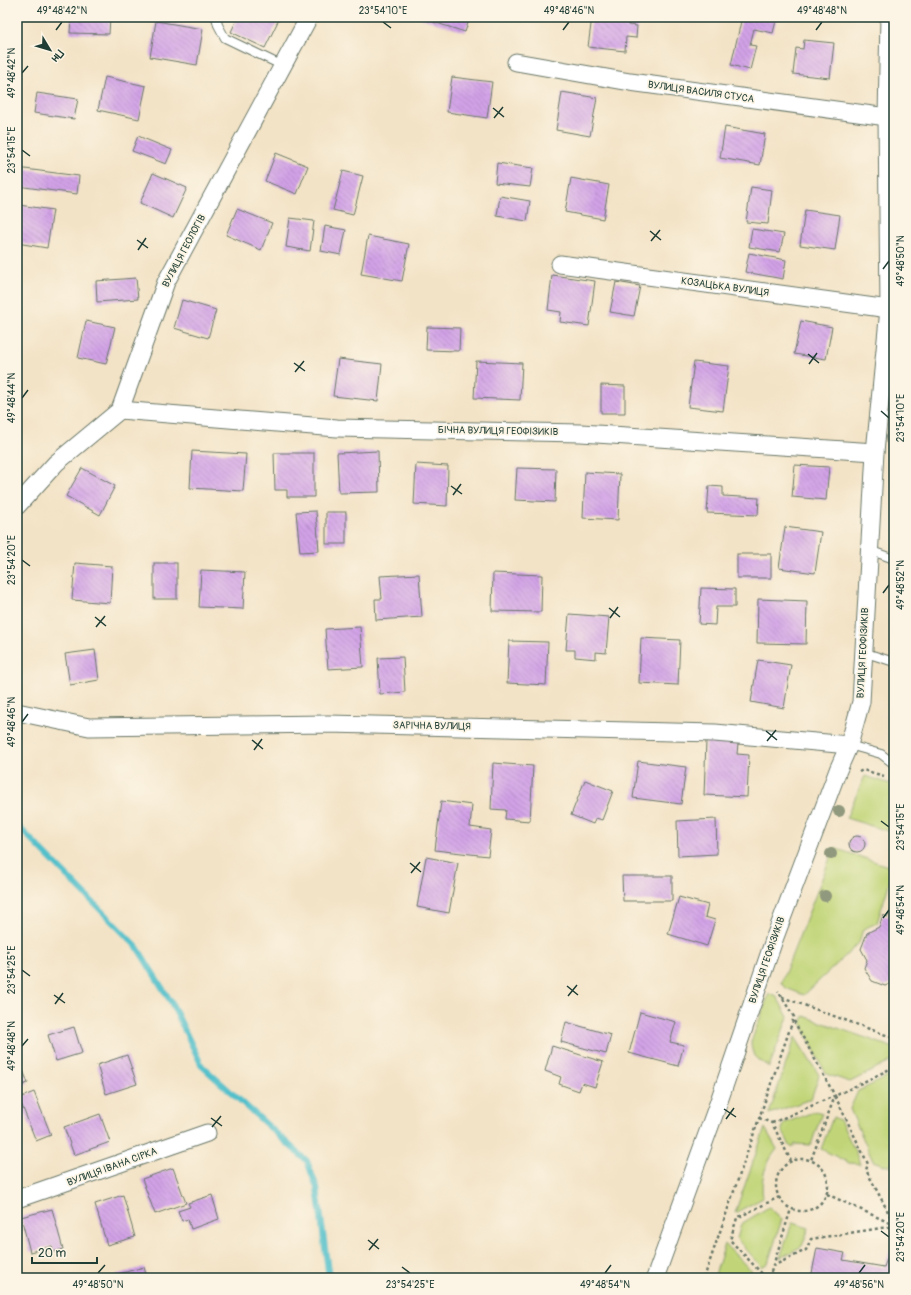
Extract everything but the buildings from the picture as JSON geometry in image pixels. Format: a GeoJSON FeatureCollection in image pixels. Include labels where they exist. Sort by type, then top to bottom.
{"type":"FeatureCollection","features":[{"type":"Feature","properties":{"kind":"street","name":"ВУЛИЦЯ ГЕОЛОГІВ"},"geometry":{"type":"LineString","coordinates":[[120,410],[166,282],[309,17]]}},
{"type":"Feature","properties":{"kind":"street","name":"ВУЛИЦЯ ГЕОФІЗИКІВ"},"geometry":{"type":"LineString","coordinates":[[655,1278],[718,1104],[775,937],[838,770],[849,745],[861,702],[875,452],[892,283],[887,117],[888,17]]}},
{"type":"Feature","properties":{"kind":"street","name":"ВУЛИЦЯ ВАСИЛЯ СТУСА"},"geometry":{"type":"LineString","coordinates":[[516,62],[630,82],[887,117]]}},
{"type":"Feature","properties":{"kind":"street","name":"КОЗАЦЬКА ВУЛИЦЯ"},"geometry":{"type":"LineString","coordinates":[[560,264],[889,309]]}},
{"type":"Feature","properties":{"kind":"street","name":"БІЧНА ВУЛИЦЯ ГЕОФІЗИКІВ"},"geometry":{"type":"LineString","coordinates":[[120,410],[337,428],[581,433],[875,452]]}},
{"type":"Feature","properties":{"kind":"street"},"geometry":{"type":"LineString","coordinates":[[17,506],[56,463],[120,410]]}},
{"type":"Feature","properties":{"kind":"street","name":"ЗАРІЧНА ВУЛИЦЯ"},"geometry":{"type":"LineString","coordinates":[[17,712],[89,727],[328,724],[715,733],[849,745]]}},
{"type":"Feature","properties":{"kind":"street","name":"ВУЛИЦЯ ІВАНА СІРКА"},"geometry":{"type":"LineString","coordinates":[[17,1199],[206,1133]]}},
{"type":"Feature","properties":{"kind":"lane"},"geometry":{"type":"LineString","coordinates":[[216,17],[218,25],[225,38],[283,66]]}},
{"type":"Feature","properties":{"kind":"lane"},"geometry":{"type":"LineString","coordinates":[[869,550],[894,559]]}},
{"type":"Feature","properties":{"kind":"lane"},"geometry":{"type":"LineString","coordinates":[[863,652],[894,662]]}},
{"type":"Feature","properties":{"kind":"lane"},"geometry":{"type":"LineString","coordinates":[[849,745],[882,754],[894,764]]}},
{"type":"Feature","properties":{"kind":"path"},"geometry":{"type":"LineString","coordinates":[[856,774],[863,770],[888,777]]}},
{"type":"Feature","properties":{"kind":"path"},"geometry":{"type":"LineString","coordinates":[[776,988],[794,1017],[793,1020],[835,1096],[868,1164],[866,1170],[894,1225]]}},
{"type":"Feature","properties":{"kind":"path"},"geometry":{"type":"LineString","coordinates":[[782,997],[894,1038]]}},
{"type":"Feature","properties":{"kind":"path"},"geometry":{"type":"LineString","coordinates":[[704,1278],[793,1020]]}},
{"type":"Feature","properties":{"kind":"path"},"geometry":{"type":"LineString","coordinates":[[758,1118],[772,1123],[835,1096],[894,1067]]}},
{"type":"Feature","properties":{"kind":"path"},"geometry":{"type":"LineString","coordinates":[[811,1160],[835,1096]]}},
{"type":"Feature","properties":{"kind":"path"},"geometry":{"type":"LineString","coordinates":[[772,1123],[791,1161]]}},
{"type":"Feature","properties":{"kind":"path"},"geometry":{"type":"LineString","coordinates":[[804,1158],[811,1160],[824,1170],[828,1186],[827,1194],[818,1205],[812,1209],[798,1211],[791,1209],[779,1197],[776,1183],[777,1176],[785,1165],[791,1161],[804,1158]]}},
{"type":"Feature","properties":{"kind":"path"},"geometry":{"type":"LineString","coordinates":[[894,1171],[891,1180],[894,1209]]}},
{"type":"Feature","properties":{"kind":"path"},"geometry":{"type":"LineString","coordinates":[[827,1194],[894,1225]]}},
{"type":"Feature","properties":{"kind":"path"},"geometry":{"type":"LineString","coordinates":[[766,1278],[730,1240],[737,1218],[779,1197]]}},
{"type":"Feature","properties":{"kind":"path"},"geometry":{"type":"LineString","coordinates":[[769,1278],[791,1209]]}},
{"type":"Feature","properties":{"kind":"path"},"geometry":{"type":"LineString","coordinates":[[773,1266],[806,1250],[811,1238],[894,1225]]}},
{"type":"Feature","properties":{"kind":"green space"},"geometry":{"type":"Polygon","coordinates":[[[865,776],[894,785],[894,833],[846,818],[865,776]]]}},
{"type":"Feature","properties":{"kind":"green space"},"geometry":{"type":"Polygon","coordinates":[[[834,848],[894,868],[877,923],[863,929],[859,943],[804,995],[786,988],[781,983],[834,848]]]}},
{"type":"Feature","properties":{"kind":"green space"},"geometry":{"type":"Polygon","coordinates":[[[769,994],[777,997],[788,1017],[769,1067],[754,1054],[751,1047],[751,1042],[769,994]]]}},
{"type":"Feature","properties":{"kind":"green space"},"geometry":{"type":"Polygon","coordinates":[[[804,1016],[894,1048],[894,1060],[850,1082],[826,1074],[801,1023],[804,1016]]]}},
{"type":"Feature","properties":{"kind":"green space"},"geometry":{"type":"Polygon","coordinates":[[[795,1037],[819,1075],[811,1099],[769,1114],[795,1037]]]}},
{"type":"Feature","properties":{"kind":"green space"},"geometry":{"type":"Polygon","coordinates":[[[894,1074],[894,1156],[890,1167],[873,1161],[850,1109],[858,1091],[894,1074]]]}},
{"type":"Feature","properties":{"kind":"green space"},"geometry":{"type":"Polygon","coordinates":[[[816,1111],[822,1113],[811,1145],[795,1144],[793,1148],[790,1146],[782,1129],[785,1123],[816,1111]]]}},
{"type":"Feature","properties":{"kind":"green space"},"geometry":{"type":"Polygon","coordinates":[[[833,1117],[840,1120],[860,1164],[849,1163],[821,1149],[833,1117]]]}},
{"type":"Feature","properties":{"kind":"green space"},"geometry":{"type":"Polygon","coordinates":[[[765,1128],[777,1149],[769,1160],[764,1172],[762,1184],[763,1198],[735,1213],[765,1128]]]}},
{"type":"Feature","properties":{"kind":"green space"},"geometry":{"type":"Polygon","coordinates":[[[769,1207],[782,1219],[768,1263],[762,1267],[737,1239],[741,1224],[769,1207]]]}},
{"type":"Feature","properties":{"kind":"green space"},"geometry":{"type":"Polygon","coordinates":[[[792,1223],[809,1228],[802,1246],[780,1258],[792,1223]]]}},
{"type":"Feature","properties":{"kind":"green space"},"geometry":{"type":"Polygon","coordinates":[[[725,1244],[756,1276],[757,1278],[714,1278],[725,1244]]]}},
{"type":"Feature","properties":{"kind":"waterway"},"geometry":{"type":"LineString","coordinates":[[17,825],[137,947],[171,1002],[202,1066],[307,1161],[317,1188],[329,1278]]}}]}
